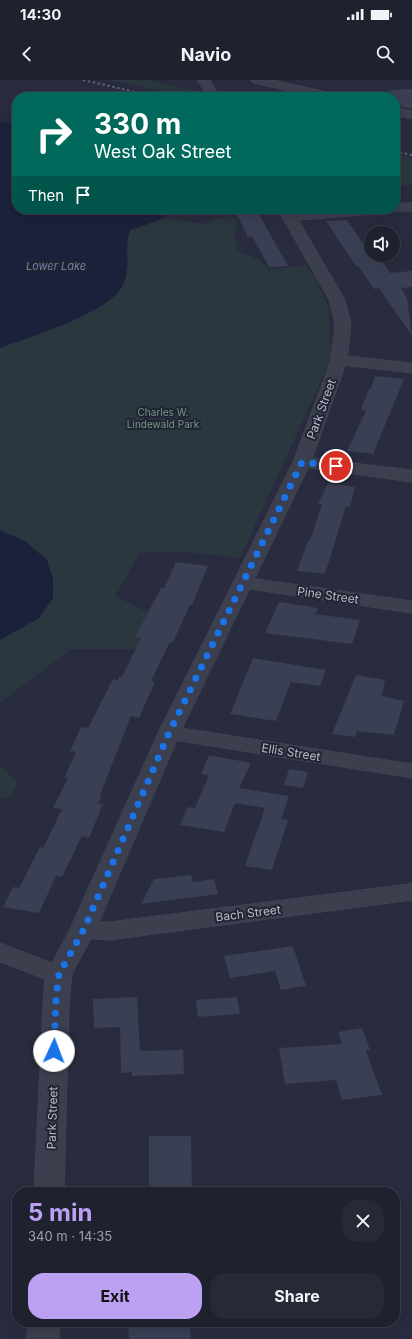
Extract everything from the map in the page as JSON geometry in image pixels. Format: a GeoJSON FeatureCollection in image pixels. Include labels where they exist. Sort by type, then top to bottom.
{"type":"FeatureCollection","features":[{"type":"Feature","properties":{"kind":"street"},"geometry":{"type":"LineString","coordinates":[[204,80],[211,92]]}},
{"type":"Feature","properties":{"kind":"street"},"geometry":{"type":"LineString","coordinates":[[257,80],[310,92]]}},
{"type":"Feature","properties":{"kind":"street"},"geometry":{"type":"LineString","coordinates":[[400,208],[412,207]]}},
{"type":"Feature","properties":{"kind":"street","name":"Park Street"},"geometry":{"type":"LineString","coordinates":[[49,1187],[56,1004],[59,974],[84,929],[169,733],[302,462],[339,360],[343,324],[337,300],[289,214]]}},
{"type":"Feature","properties":{"kind":"street"},"geometry":{"type":"LineString","coordinates":[[339,360],[412,368]]}},
{"type":"Feature","properties":{"kind":"street"},"geometry":{"type":"LineString","coordinates":[[302,462],[412,476]]}},
{"type":"Feature","properties":{"kind":"street","name":"Pine Street"},"geometry":{"type":"LineString","coordinates":[[243,583],[412,607]]}},
{"type":"Feature","properties":{"kind":"street","name":"Ellis Street"},"geometry":{"type":"LineString","coordinates":[[169,733],[412,771]]}},
{"type":"Feature","properties":{"kind":"street","name":"Bach Street"},"geometry":{"type":"LineString","coordinates":[[84,929],[109,931],[412,892]]}},
{"type":"Feature","properties":{"kind":"street"},"geometry":{"type":"LineString","coordinates":[[0,952],[36,967],[59,974]]}},
{"type":"Feature","properties":{"kind":"street"},"geometry":{"type":"LineString","coordinates":[[43,1339],[44,1327]]}},
{"type":"Feature","properties":{"kind":"green space"},"geometry":{"type":"Polygon","coordinates":[[[111,80],[148,80],[201,92],[164,92],[111,80]]]}},
{"type":"Feature","properties":{"kind":"green space"},"geometry":{"type":"Polygon","coordinates":[[[400,154],[412,157],[412,185],[400,186],[400,154]]]}},
{"type":"Feature","properties":{"kind":"green space","name":"Charles W. Lindewald Park"},"geometry":{"type":"Polygon","coordinates":[[[232,216],[238,224],[234,236],[238,251],[261,261],[269,270],[306,265],[311,273],[313,273],[329,308],[331,359],[240,558],[185,552],[140,553],[115,596],[165,621],[140,649],[71,649],[0,703],[0,640],[39,618],[53,598],[53,580],[47,560],[26,542],[0,530],[0,348],[78,318],[128,267],[127,240],[130,230],[165,218],[207,224],[218,218],[232,216]]]}},
{"type":"Feature","properties":{"kind":"green space"},"geometry":{"type":"Polygon","coordinates":[[[0,765],[18,783],[10,797],[0,799],[0,765]]]}},
{"type":"Feature","properties":{"kind":"water","name":"Lower Lake"},"geometry":{"type":"Polygon","coordinates":[[[0,122],[12,124],[12,214],[164,214],[165,218],[130,230],[127,244],[127,266],[125,280],[122,287],[113,297],[100,306],[66,324],[0,348],[0,122]]]}},
{"type":"Feature","properties":{"kind":"water"},"geometry":{"type":"Polygon","coordinates":[[[0,530],[26,542],[47,560],[53,580],[53,598],[39,618],[0,640],[0,530]]]}},
{"type":"Feature","properties":{"kind":"building"},"geometry":{"type":"Polygon","coordinates":[[[412,89],[412,109],[403,107],[400,103],[400,92],[391,92],[389,90],[412,89]]]}},
{"type":"Feature","properties":{"kind":"building"},"geometry":{"type":"Polygon","coordinates":[[[236,214],[259,214],[288,266],[269,267],[252,236],[248,237],[236,214]]]}},
{"type":"Feature","properties":{"kind":"building"},"geometry":{"type":"Polygon","coordinates":[[[347,220],[364,245],[364,262],[383,262],[390,273],[412,271],[412,287],[401,288],[407,298],[412,336],[379,288],[374,289],[358,266],[356,266],[326,221],[347,220]]]}},
{"type":"Feature","properties":{"kind":"building"},"geometry":{"type":"Polygon","coordinates":[[[375,376],[404,379],[373,454],[347,451],[366,411],[361,409],[369,389],[371,389],[375,376]]]}},
{"type":"Feature","properties":{"kind":"building"},"geometry":{"type":"Polygon","coordinates":[[[328,483],[355,487],[350,507],[346,506],[325,574],[297,571],[308,541],[310,541],[322,504],[318,504],[328,483]]]}},
{"type":"Feature","properties":{"kind":"building"},"geometry":{"type":"Polygon","coordinates":[[[176,562],[208,566],[192,605],[190,605],[173,642],[170,642],[151,681],[155,682],[139,718],[131,716],[100,795],[102,795],[98,804],[103,804],[89,838],[82,836],[62,877],[56,876],[39,913],[3,907],[13,887],[19,888],[40,847],[43,848],[62,809],[53,808],[68,778],[64,778],[76,752],[70,751],[81,727],[88,728],[113,679],[118,680],[119,677],[122,677],[141,638],[135,637],[161,588],[164,588],[176,562]]]}},
{"type":"Feature","properties":{"kind":"building"},"geometry":{"type":"Polygon","coordinates":[[[279,602],[318,608],[315,614],[360,620],[352,644],[265,633],[279,602]]]}},
{"type":"Feature","properties":{"kind":"building"},"geometry":{"type":"Polygon","coordinates":[[[253,658],[326,670],[320,686],[291,682],[276,721],[230,714],[253,658]]]}},
{"type":"Feature","properties":{"kind":"building"},"geometry":{"type":"Polygon","coordinates":[[[356,675],[385,680],[382,696],[404,701],[394,735],[357,731],[355,737],[332,734],[356,675]]]}},
{"type":"Feature","properties":{"kind":"building"},"geometry":{"type":"Polygon","coordinates":[[[209,755],[251,763],[239,788],[289,796],[281,819],[288,820],[272,870],[245,866],[265,808],[235,803],[224,832],[180,825],[188,807],[195,808],[209,775],[201,774],[209,755]]]}},
{"type":"Feature","properties":{"kind":"building"},"geometry":{"type":"Polygon","coordinates":[[[289,769],[308,772],[303,788],[284,785],[289,769]]]}},
{"type":"Feature","properties":{"kind":"building"},"geometry":{"type":"Polygon","coordinates":[[[191,875],[193,882],[214,879],[218,894],[141,904],[154,879],[191,875]]]}},
{"type":"Feature","properties":{"kind":"building"},"geometry":{"type":"Polygon","coordinates":[[[293,946],[306,986],[281,990],[275,971],[230,978],[224,956],[293,946]]]}},
{"type":"Feature","properties":{"kind":"building"},"geometry":{"type":"Polygon","coordinates":[[[137,997],[140,1051],[183,1050],[184,1074],[132,1076],[132,1072],[121,1073],[120,1027],[94,1028],[93,999],[137,997]]]}},
{"type":"Feature","properties":{"kind":"building"},"geometry":{"type":"Polygon","coordinates":[[[237,997],[240,1014],[198,1017],[196,1000],[237,997]]]}},
{"type":"Feature","properties":{"kind":"building"},"geometry":{"type":"Polygon","coordinates":[[[362,1028],[370,1050],[366,1051],[382,1095],[342,1100],[336,1080],[285,1084],[279,1048],[342,1044],[338,1032],[362,1028]]]}},
{"type":"Feature","properties":{"kind":"building"},"geometry":{"type":"Polygon","coordinates":[[[149,1136],[191,1136],[192,1187],[149,1187],[149,1136]]]}},
{"type":"Feature","properties":{"kind":"building"},"geometry":{"type":"Polygon","coordinates":[[[128,1327],[190,1327],[191,1339],[129,1339],[128,1327]]]}},
{"type":"Feature","properties":{"kind":"railway"},"geometry":{"type":"LineString","coordinates":[[83,80],[135,92]]}},
{"type":"Feature","properties":{"kind":"railway"},"geometry":{"type":"LineString","coordinates":[[400,152],[412,155]]}},
{"type":"Feature","properties":{"kind":"route"},"geometry":{"type":"LineString","coordinates":[[54,1051],[56,998],[59,974],[84,929],[169,733],[302,462],[336,466]]}}]}
